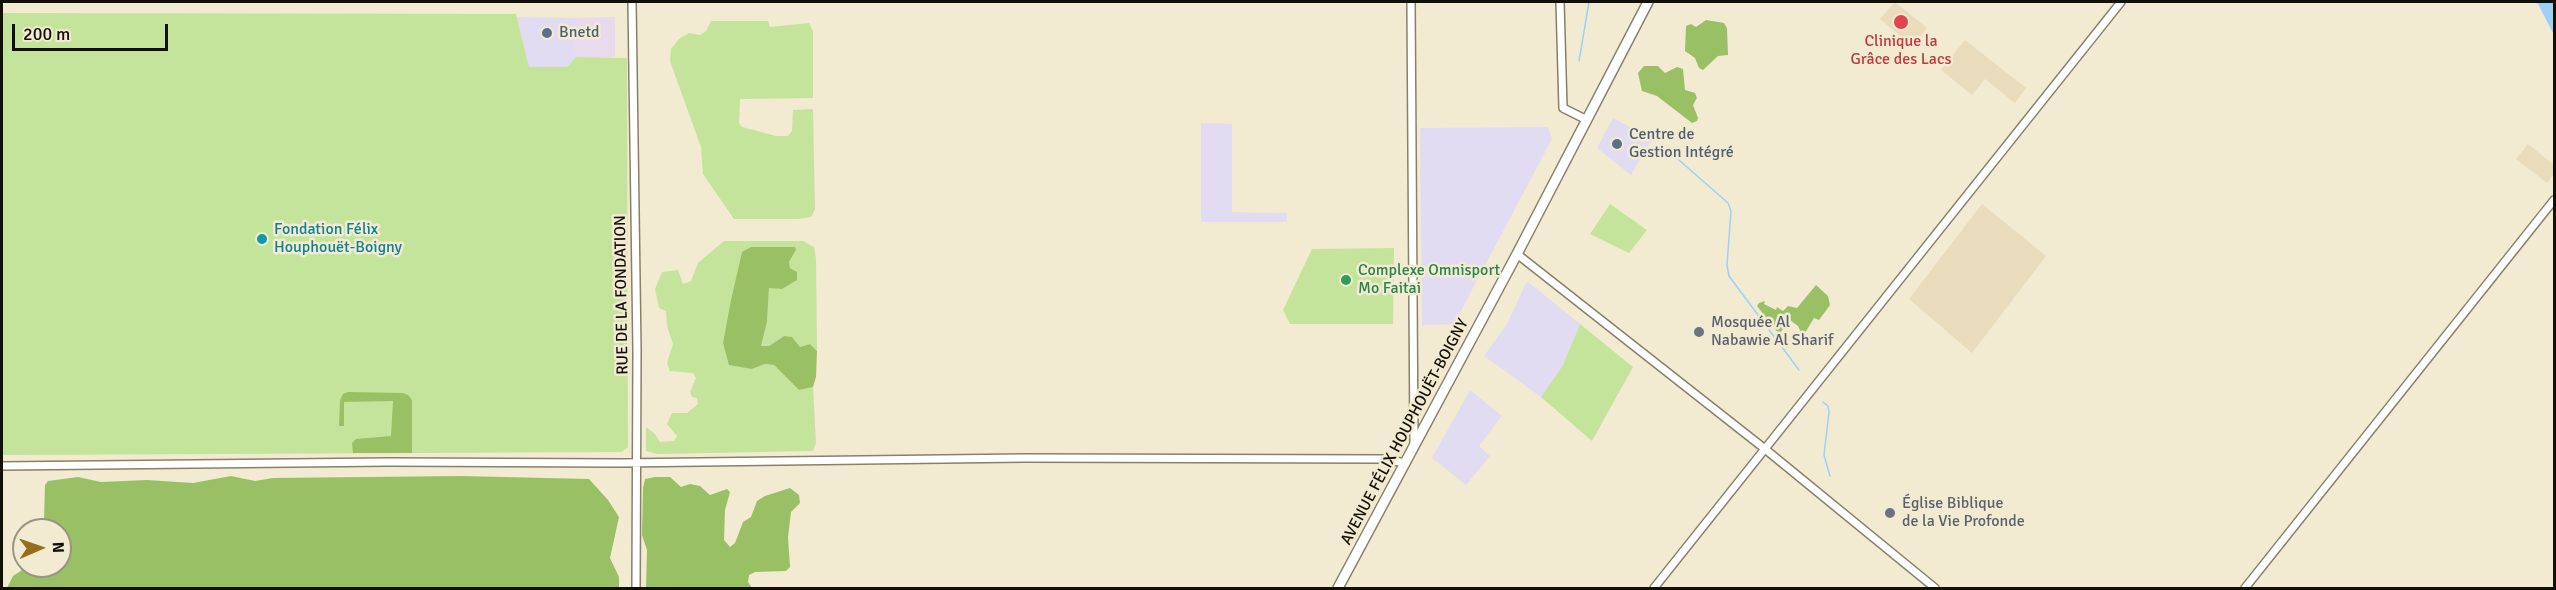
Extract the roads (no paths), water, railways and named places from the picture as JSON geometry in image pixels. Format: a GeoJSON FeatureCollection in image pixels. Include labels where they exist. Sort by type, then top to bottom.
{"type":"FeatureCollection","features":[{"type":"Feature","properties":{"kind":"highway","name":"AVENUE FÉLIX HOUPHOUËT-BOIGNY"},"geometry":{"type":"LineString","coordinates":[[1338,588],[1406,464],[1648,2]]}},
{"type":"Feature","properties":{"kind":"street","name":"RUE DE LA FONDATION"},"geometry":{"type":"LineString","coordinates":[[632,2],[637,350],[636,588]]}},
{"type":"Feature","properties":{"kind":"street"},"geometry":{"type":"LineString","coordinates":[[1411,2],[1414,446]]}},
{"type":"Feature","properties":{"kind":"street"},"geometry":{"type":"LineString","coordinates":[[1560,2],[1563,108],[1587,120]]}},
{"type":"Feature","properties":{"kind":"street"},"geometry":{"type":"LineString","coordinates":[[1654,588],[2121,2]]}},
{"type":"Feature","properties":{"kind":"street"},"geometry":{"type":"LineString","coordinates":[[2245,588],[2554,200]]}},
{"type":"Feature","properties":{"kind":"street"},"geometry":{"type":"LineString","coordinates":[[1517,254],[1765,449],[1935,588]]}},
{"type":"Feature","properties":{"kind":"street"},"geometry":{"type":"LineString","coordinates":[[2,466],[388,462],[636,463],[1035,458],[1382,459],[1406,464]]}},
{"type":"Feature","properties":{"kind":"water"},"geometry":{"type":"Polygon","coordinates":[[[2534,2],[2554,2],[2554,35],[2538,4],[2534,2]]]}},
{"type":"Feature","properties":{"kind":"waterway"},"geometry":{"type":"LineString","coordinates":[[1579,61],[1589,2]]}},
{"type":"Feature","properties":{"kind":"waterway"},"geometry":{"type":"LineString","coordinates":[[1671,153],[1728,203],[1731,211],[1727,265],[1729,276],[1799,370]]}},
{"type":"Feature","properties":{"kind":"waterway"},"geometry":{"type":"LineString","coordinates":[[1823,402],[1828,406],[1829,412],[1824,455],[1830,476]]}},
{"type":"Feature","properties":{"kind":"place","name":"Clinique la Grâce des Lacs"},"geometry":{"type":"Point","coordinates":[1901,22]}},
{"type":"Feature","properties":{"kind":"place","name":"Bnetd"},"geometry":{"type":"Point","coordinates":[547,33]}},
{"type":"Feature","properties":{"kind":"place","name":"Centre de Gestion Intégré"},"geometry":{"type":"Point","coordinates":[1617,144]}},
{"type":"Feature","properties":{"kind":"place","name":"Fondation Félix Houphouët-Boigny"},"geometry":{"type":"Point","coordinates":[262,239]}},
{"type":"Feature","properties":{"kind":"place","name":"Complexe Omnisport Mo Faitai"},"geometry":{"type":"Point","coordinates":[1346,280]}},
{"type":"Feature","properties":{"kind":"place","name":"Mosquée Al Nabawie Al Sharif"},"geometry":{"type":"Point","coordinates":[1699,332]}},
{"type":"Feature","properties":{"kind":"place","name":"Église Biblique de la Vie Profonde"},"geometry":{"type":"Point","coordinates":[1890,513]}}]}
